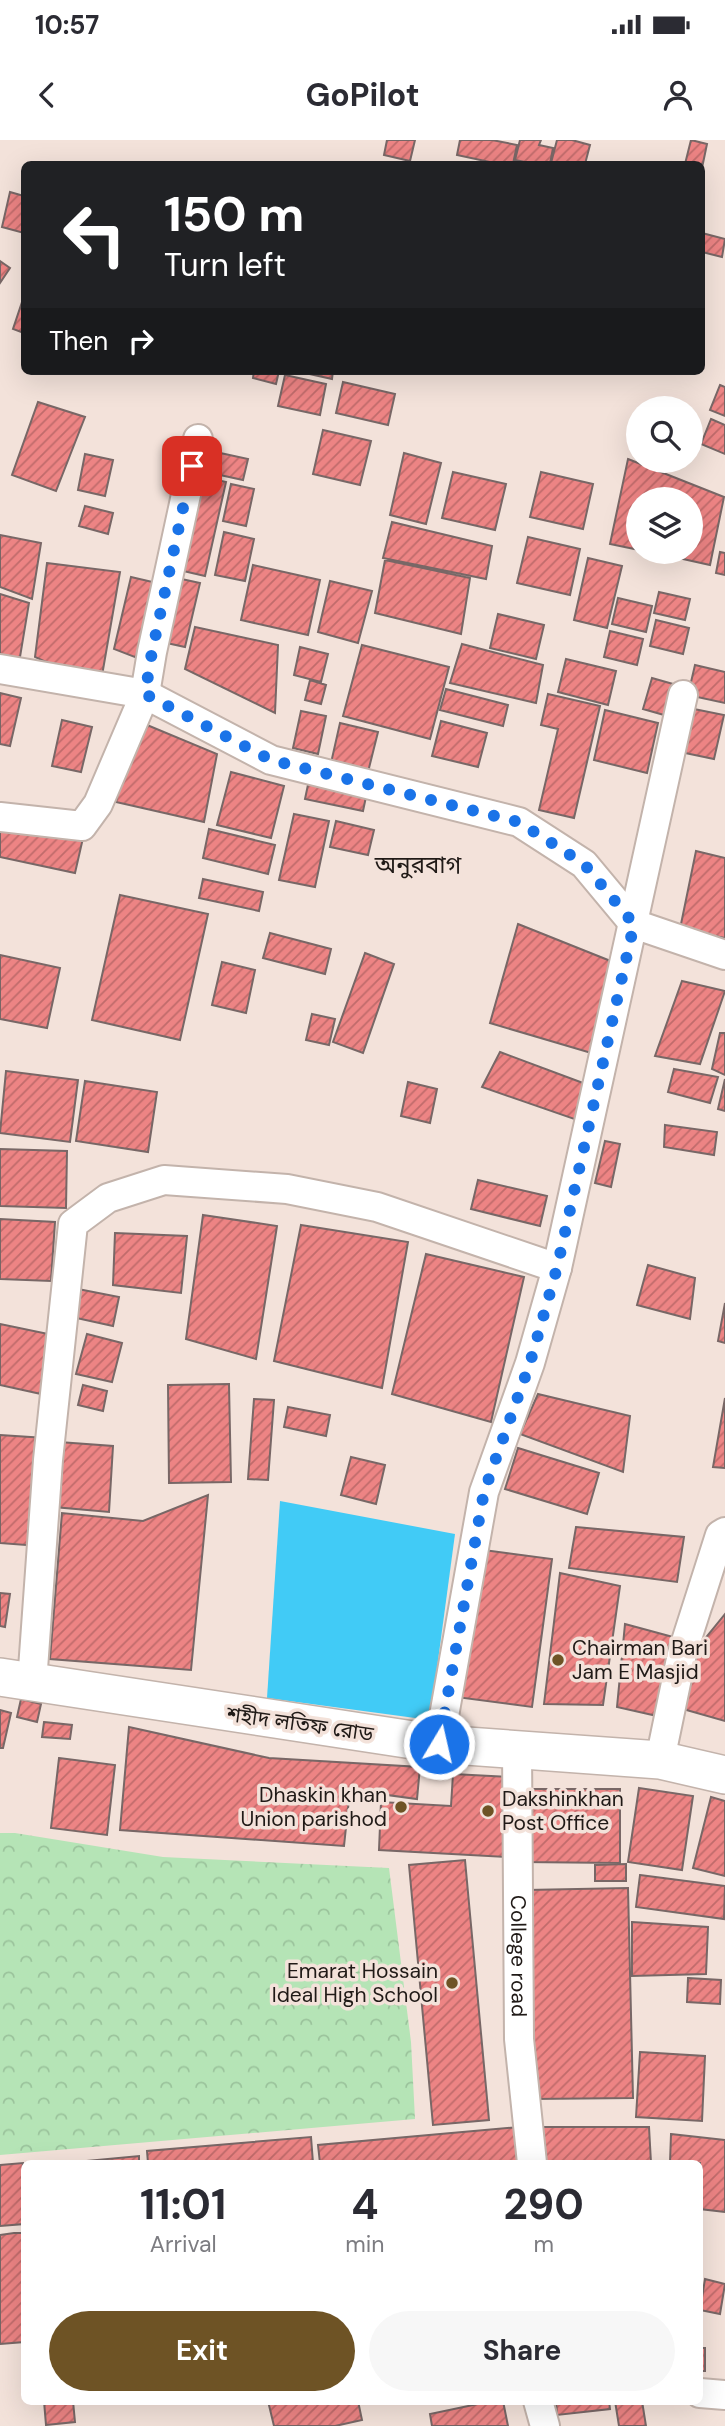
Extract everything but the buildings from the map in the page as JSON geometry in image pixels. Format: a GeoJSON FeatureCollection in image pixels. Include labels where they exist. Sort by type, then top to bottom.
{"type":"FeatureCollection","features":[{"type":"Feature","properties":{"kind":"street"},"geometry":{"type":"LineString","coordinates":[[0,817],[82,825],[98,804],[145,694],[198,439]]}},
{"type":"Feature","properties":{"kind":"street"},"geometry":{"type":"LineString","coordinates":[[0,669],[145,694],[271,760],[519,822],[584,864],[634,924],[725,955]]}},
{"type":"Feature","properties":{"kind":"street"},"geometry":{"type":"LineString","coordinates":[[439,1744],[484,1492],[530,1363],[557,1268],[683,695]]}},
{"type":"Feature","properties":{"kind":"street"},"geometry":{"type":"LineString","coordinates":[[16,1680],[48,1460],[73,1224],[108,1198],[164,1180],[287,1189],[377,1207],[557,1268]]}},
{"type":"Feature","properties":{"kind":"street"},"geometry":{"type":"LineString","coordinates":[[660,1760],[682,1654],[720,1535],[725,1532]]}},
{"type":"Feature","properties":{"kind":"street","name":"শহীদ লতিফ রোড"},"geometry":{"type":"LineString","coordinates":[[16,1680],[439,1744],[660,1760],[725,1776]]}},
{"type":"Feature","properties":{"kind":"street","name":"College road"},"geometry":{"type":"LineString","coordinates":[[517,1748],[519,2039],[532,2160]]}},
{"type":"Feature","properties":{"kind":"street"},"geometry":{"type":"LineString","coordinates":[[703,2393],[725,2395]]}},
{"type":"Feature","properties":{"kind":"street"},"geometry":{"type":"LineString","coordinates":[[539,2405],[545,2426]]}},
{"type":"Feature","properties":{"kind":"green space"},"geometry":{"type":"Polygon","coordinates":[[[0,1833],[15,1833],[163,1857],[389,1868],[411,2042],[415,2119],[0,2155],[0,1833]]]}},
{"type":"Feature","properties":{"kind":"water"},"geometry":{"type":"Polygon","coordinates":[[[280,1501],[455,1534],[430,1720],[267,1698],[280,1501]]]}},
{"type":"Feature","properties":{"kind":"place","name":"Chairman Bari Jam E Masjid"},"geometry":{"type":"Point","coordinates":[558,1660]}},
{"type":"Feature","properties":{"kind":"place","name":"Dhaskin khan Union parishod"},"geometry":{"type":"Point","coordinates":[401,1807]}},
{"type":"Feature","properties":{"kind":"place","name":"Dakshinkhan Post Office"},"geometry":{"type":"Point","coordinates":[488,1811]}},
{"type":"Feature","properties":{"kind":"place","name":"Emarat Hossain Ideal High School"},"geometry":{"type":"Point","coordinates":[452,1983]}},
{"type":"Feature","properties":{"kind":"district","name":"অনুরবাগ"},"geometry":{"type":"Point","coordinates":[418,864]}},
{"type":"Feature","properties":{"kind":"route"},"geometry":{"type":"LineString","coordinates":[[192,466],[145,694],[271,760],[519,822],[584,864],[634,924],[557,1268],[530,1363],[484,1492],[439,1744]]}}]}
